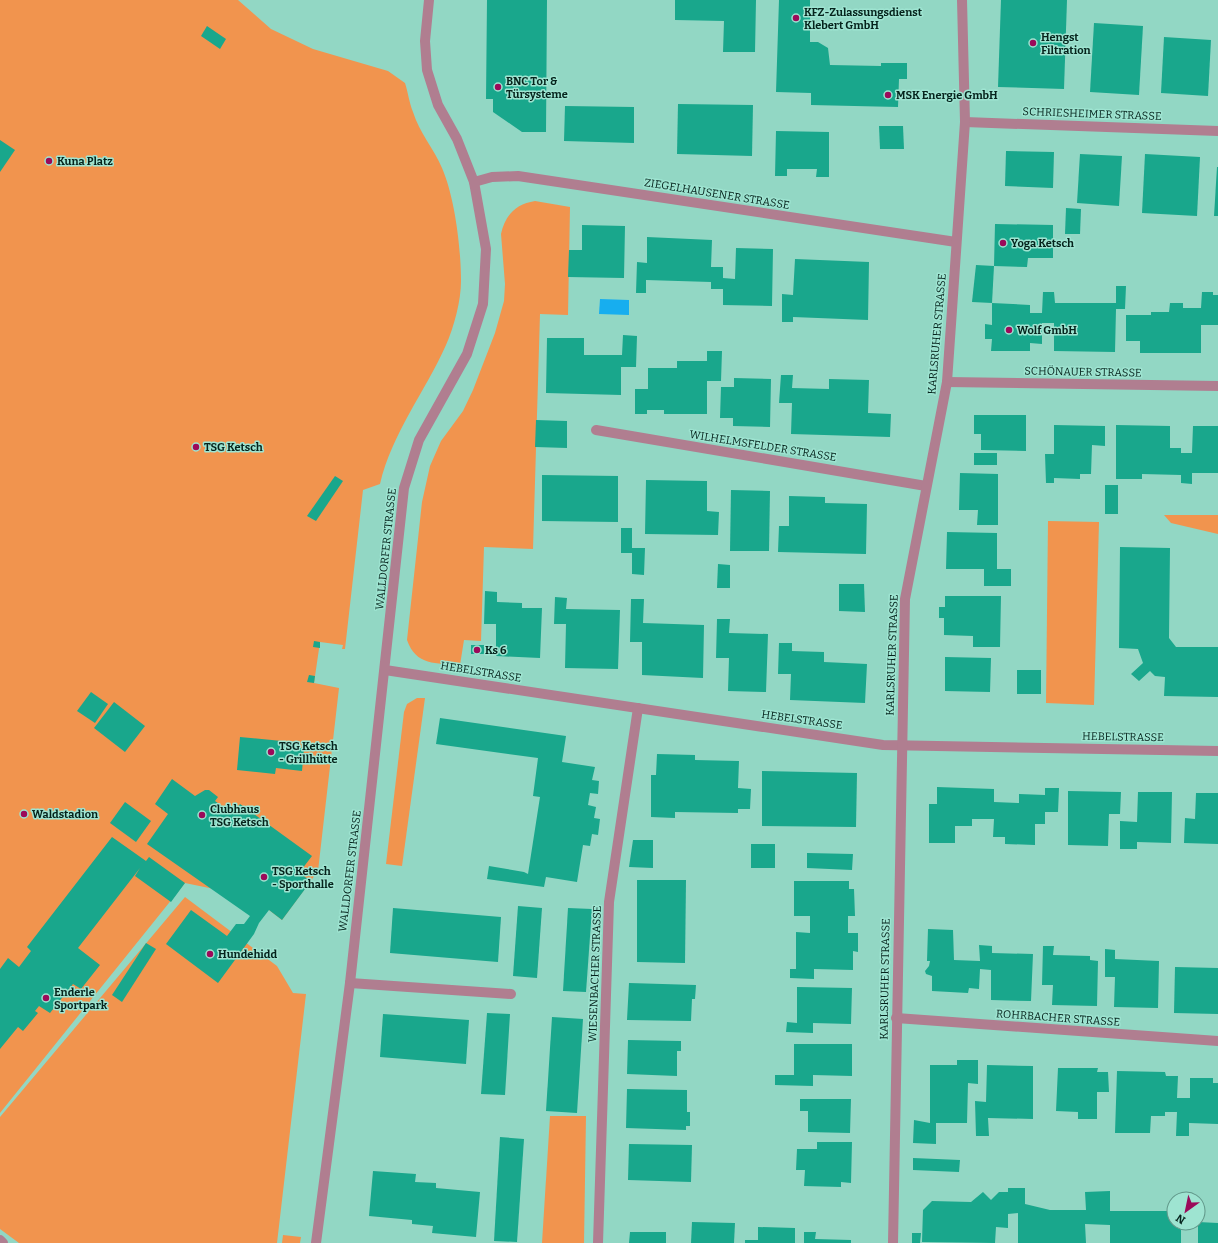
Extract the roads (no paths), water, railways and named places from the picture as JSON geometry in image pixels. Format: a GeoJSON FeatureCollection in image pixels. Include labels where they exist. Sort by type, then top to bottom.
{"type":"FeatureCollection","features":[{"type":"Feature","properties":{"kind":"street","name":"WALLDORFER STRASSE"},"geometry":{"type":"LineString","coordinates":[[316,1243],[350,983],[404,488],[419,440],[467,354],[483,304],[486,249],[474,182],[457,139],[438,105],[427,70],[425,41],[429,0]]}},
{"type":"Feature","properties":{"kind":"street","name":"KARLSRUHER STRASSE"},"geometry":{"type":"LineString","coordinates":[[893,1243],[901,746],[905,599],[947,382],[964,122],[962,0]]}},
{"type":"Feature","properties":{"kind":"street","name":"SCHRIESHEIMER STRASSE"},"geometry":{"type":"LineString","coordinates":[[964,122],[1218,131]]}},
{"type":"Feature","properties":{"kind":"street","name":"ZIEGELHAUSENER STRASSE"},"geometry":{"type":"LineString","coordinates":[[474,182],[492,177],[518,176],[956,242]]}},
{"type":"Feature","properties":{"kind":"street","name":"SCHÖNAUER STRASSE"},"geometry":{"type":"LineString","coordinates":[[947,382],[1218,386]]}},
{"type":"Feature","properties":{"kind":"street","name":"WILHELMSFELDER STRASSE"},"geometry":{"type":"LineString","coordinates":[[596,430],[926,486]]}},
{"type":"Feature","properties":{"kind":"street","name":"HEBELSTRASSE"},"geometry":{"type":"LineString","coordinates":[[385,670],[883,745],[1218,751]]}},
{"type":"Feature","properties":{"kind":"street","name":"WIESENBACHER STRASSE"},"geometry":{"type":"LineString","coordinates":[[598,1243],[609,902],[638,708]]}},
{"type":"Feature","properties":{"kind":"street"},"geometry":{"type":"LineString","coordinates":[[350,983],[511,994]]}},
{"type":"Feature","properties":{"kind":"street","name":"ROHRBACHER STRASSE"},"geometry":{"type":"LineString","coordinates":[[896,1018],[1218,1041]]}},
{"type":"Feature","properties":{"kind":"street"},"geometry":{"type":"LineString","coordinates":[[0,1240],[4,1243]]}},
{"type":"Feature","properties":{"kind":"water"},"geometry":{"type":"Polygon","coordinates":[[[600,299],[629,300],[629,315],[599,314],[600,299]]]}},
{"type":"Feature","properties":{"kind":"place","name":"KFZ-Zulassungsdienst Klebert GmbH"},"geometry":{"type":"Point","coordinates":[796,18]}},
{"type":"Feature","properties":{"kind":"place","name":"Hengst Filtration"},"geometry":{"type":"Point","coordinates":[1033,43]}},
{"type":"Feature","properties":{"kind":"place","name":"BNC Tor & Türsysteme"},"geometry":{"type":"Point","coordinates":[498,87]}},
{"type":"Feature","properties":{"kind":"place","name":"MSK Energie GmbH"},"geometry":{"type":"Point","coordinates":[888,95]}},
{"type":"Feature","properties":{"kind":"place","name":"Kuna Platz"},"geometry":{"type":"Point","coordinates":[49,161]}},
{"type":"Feature","properties":{"kind":"place","name":"Yoga Ketsch"},"geometry":{"type":"Point","coordinates":[1003,243]}},
{"type":"Feature","properties":{"kind":"place","name":"Wolf GmbH"},"geometry":{"type":"Point","coordinates":[1009,330]}},
{"type":"Feature","properties":{"kind":"place","name":"TSG Ketsch"},"geometry":{"type":"Point","coordinates":[196,447]}},
{"type":"Feature","properties":{"kind":"place","name":"Ks 6"},"geometry":{"type":"Point","coordinates":[477,650]}},
{"type":"Feature","properties":{"kind":"place","name":"TSG Ketsch - Grillhütte"},"geometry":{"type":"Point","coordinates":[271,752]}},
{"type":"Feature","properties":{"kind":"place","name":"Waldstadion"},"geometry":{"type":"Point","coordinates":[24,814]}},
{"type":"Feature","properties":{"kind":"place","name":"Clubhaus TSG Ketsch"},"geometry":{"type":"Point","coordinates":[202,815]}},
{"type":"Feature","properties":{"kind":"place","name":"TSG Ketsch - Sporthalle"},"geometry":{"type":"Point","coordinates":[264,877]}},
{"type":"Feature","properties":{"kind":"place","name":"Hundehidd"},"geometry":{"type":"Point","coordinates":[210,954]}},
{"type":"Feature","properties":{"kind":"place","name":"Enderle Sportpark"},"geometry":{"type":"Point","coordinates":[46,998]}}]}
